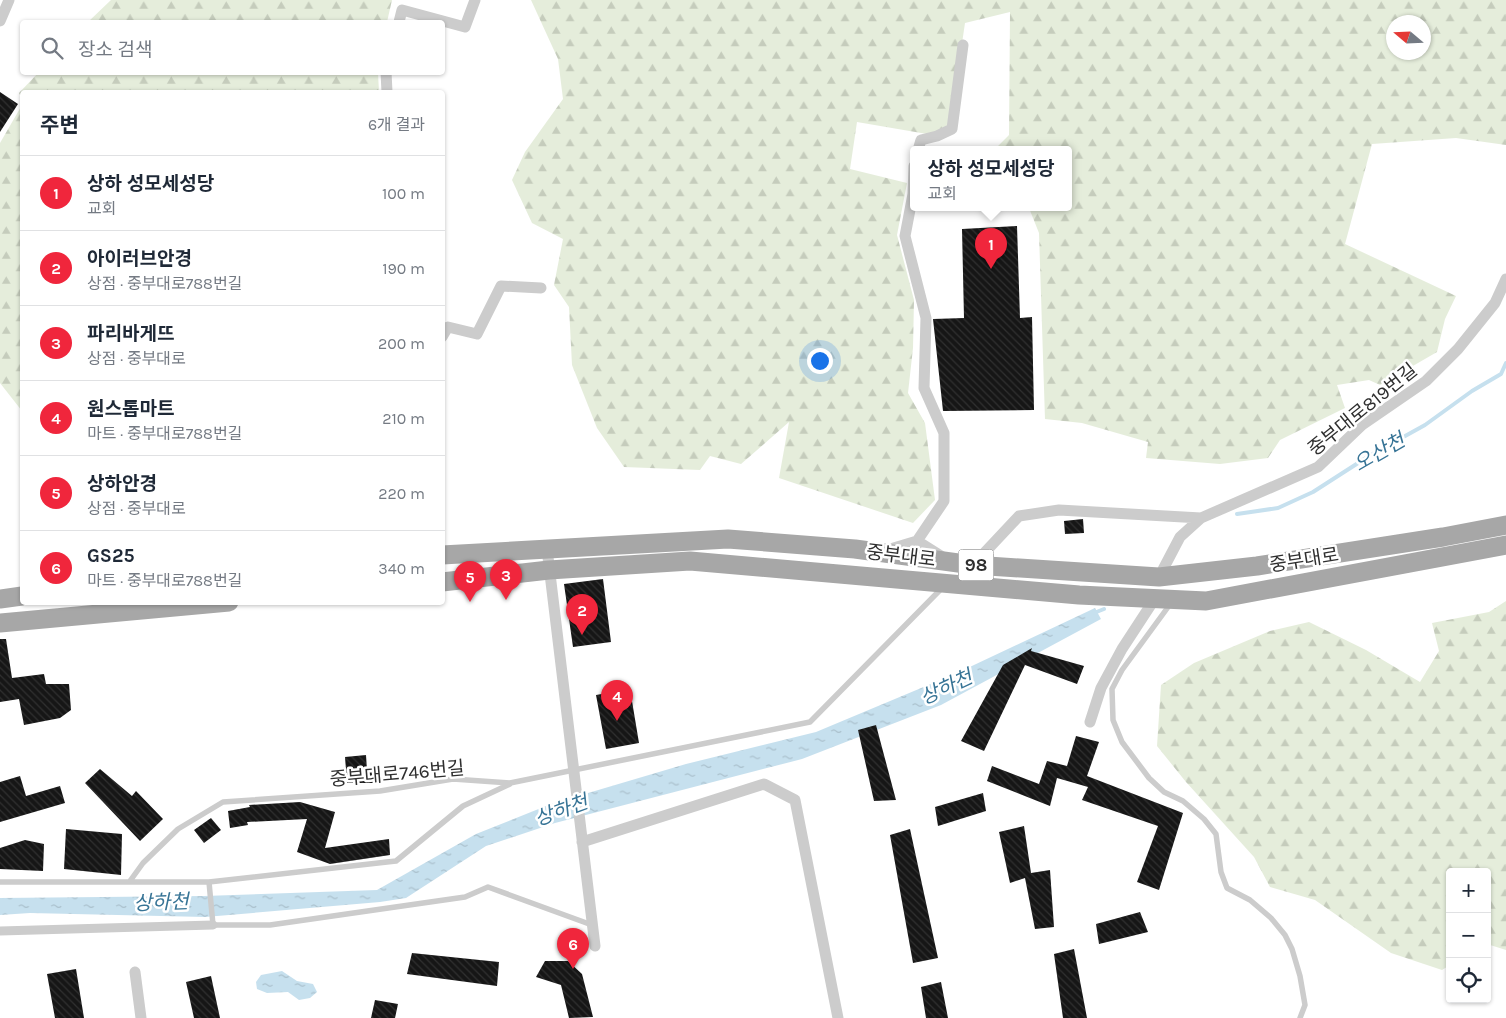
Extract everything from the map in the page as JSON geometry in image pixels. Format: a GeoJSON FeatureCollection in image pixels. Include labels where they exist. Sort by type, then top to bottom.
{"type":"FeatureCollection","features":[{"type":"Feature","properties":{"kind":"main road","name":"중부대로"},"geometry":{"type":"LineString","coordinates":[[445,555],[728,539],[974,564],[1158,577],[1257,566],[1433,539],[1506,525]]}},
{"type":"Feature","properties":{"kind":"main road","name":"중부대로"},"geometry":{"type":"LineString","coordinates":[[445,582],[549,570],[690,561],[1154,600],[1206,601],[1506,546]]}},
{"type":"Feature","properties":{"kind":"main road"},"geometry":{"type":"LineString","coordinates":[[0,599],[20,596]]}},
{"type":"Feature","properties":{"kind":"main road"},"geometry":{"type":"LineString","coordinates":[[0,623],[196,605]]}},
{"type":"Feature","properties":{"kind":"street"},"geometry":{"type":"LineString","coordinates":[[0,21],[9,0]]}},
{"type":"Feature","properties":{"kind":"street"},"geometry":{"type":"LineString","coordinates":[[445,22],[465,27],[475,0]]}},
{"type":"Feature","properties":{"kind":"street"},"geometry":{"type":"LineString","coordinates":[[400,20],[402,10],[439,20]]}},
{"type":"Feature","properties":{"kind":"street"},"geometry":{"type":"LineString","coordinates":[[919,146],[921,140],[937,136],[952,129],[963,45]]}},
{"type":"Feature","properties":{"kind":"street"},"geometry":{"type":"LineString","coordinates":[[386,75],[387,90]]}},
{"type":"Feature","properties":{"kind":"street"},"geometry":{"type":"LineString","coordinates":[[880,553],[917,541],[944,501],[944,433],[924,388],[926,318],[905,236],[910,210]]}},
{"type":"Feature","properties":{"kind":"street","name":"중부대로819번길"},"geometry":{"type":"LineString","coordinates":[[1201,518],[1318,468],[1362,425],[1426,381],[1458,348],[1494,303],[1506,279]]}},
{"type":"Feature","properties":{"kind":"street"},"geometry":{"type":"LineString","coordinates":[[445,332],[448,327],[477,334],[500,286],[542,288]]}},
{"type":"Feature","properties":{"kind":"street"},"geometry":{"type":"LineString","coordinates":[[974,564],[1019,516],[1059,510],[1201,518]]}},
{"type":"Feature","properties":{"kind":"street"},"geometry":{"type":"LineString","coordinates":[[1158,577],[1180,537],[1201,518]]}},
{"type":"Feature","properties":{"kind":"street"},"geometry":{"type":"LineString","coordinates":[[917,541],[950,561]]}},
{"type":"Feature","properties":{"kind":"street"},"geometry":{"type":"LineString","coordinates":[[547,549],[595,946]]}},
{"type":"Feature","properties":{"kind":"street"},"geometry":{"type":"LineString","coordinates":[[1090,722],[1105,680],[1122,648],[1154,600]]}},
{"type":"Feature","properties":{"kind":"street"},"geometry":{"type":"LineString","coordinates":[[582,842],[764,784],[794,800],[838,1018]]}},
{"type":"Feature","properties":{"kind":"street"},"geometry":{"type":"LineString","coordinates":[[0,931],[213,925]]}},
{"type":"Feature","properties":{"kind":"street"},"geometry":{"type":"LineString","coordinates":[[135,972],[141,1018]]}},
{"type":"Feature","properties":{"kind":"lane","name":"중부대로"},"geometry":{"type":"LineString","coordinates":[[575,773],[810,722],[947,583]]}},
{"type":"Feature","properties":{"kind":"lane"},"geometry":{"type":"LineString","coordinates":[[1174,600],[1166,608],[1122,670],[1112,689],[1113,720],[1122,742],[1149,778],[1164,792],[1183,801],[1204,819],[1216,834],[1221,872],[1227,888],[1250,900],[1272,918],[1285,936],[1292,949],[1300,976],[1305,1005],[1300,1018]]}},
{"type":"Feature","properties":{"kind":"lane","name":"중부대로746번길"},"geometry":{"type":"LineString","coordinates":[[130,881],[143,863],[178,830],[223,802],[380,791],[453,779],[510,783],[575,773]]}},
{"type":"Feature","properties":{"kind":"lane"},"geometry":{"type":"LineString","coordinates":[[0,882],[209,882],[396,860],[463,806],[510,783]]}},
{"type":"Feature","properties":{"kind":"lane"},"geometry":{"type":"LineString","coordinates":[[209,882],[213,925],[270,925],[465,897],[488,887],[592,925]]}},
{"type":"Feature","properties":{"kind":"green space"},"geometry":{"type":"Polygon","coordinates":[[[111,0],[392,0],[387,20],[90,20],[111,0]]]}},
{"type":"Feature","properties":{"kind":"green space"},"geometry":{"type":"Polygon","coordinates":[[[531,0],[1506,0],[1506,145],[1456,138],[1372,144],[1345,244],[1456,296],[1445,319],[1437,352],[1380,385],[1369,380],[1337,385],[1345,408],[1280,440],[1268,458],[1220,464],[1146,458],[1148,442],[1082,423],[1045,419],[1039,233],[1030,211],[1072,211],[1072,146],[998,146],[1009,135],[1010,12],[965,23],[949,132],[927,134],[857,122],[850,169],[907,183],[897,235],[914,300],[913,348],[908,393],[925,423],[935,500],[913,523],[779,478],[789,422],[741,464],[710,456],[700,470],[624,467],[597,428],[572,365],[569,307],[554,285],[563,239],[532,223],[512,180],[525,152],[563,99],[558,59],[531,0]]]}},
{"type":"Feature","properties":{"kind":"green space"},"geometry":{"type":"Polygon","coordinates":[[[36,75],[378,75],[379,90],[22,90],[36,75]]]}},
{"type":"Feature","properties":{"kind":"green space"},"geometry":{"type":"Polygon","coordinates":[[[20,108],[20,408],[0,383],[0,143],[20,108]]]}},
{"type":"Feature","properties":{"kind":"green space"},"geometry":{"type":"Polygon","coordinates":[[[1506,601],[1506,950],[1491,945],[1491,868],[1446,868],[1446,968],[1442,970],[1391,953],[1315,900],[1270,887],[1254,857],[1186,782],[1157,746],[1161,685],[1194,663],[1270,631],[1309,622],[1366,650],[1420,682],[1439,651],[1432,623],[1489,612],[1506,601]]]}},
{"type":"Feature","properties":{"kind":"water"},"geometry":{"type":"Polygon","coordinates":[[[1095,608],[1101,619],[941,705],[802,759],[555,823],[486,846],[406,898],[380,902],[205,917],[30,913],[0,915],[0,898],[204,896],[377,890],[476,834],[551,804],[686,764],[816,732],[957,673],[1095,608]]]}},
{"type":"Feature","properties":{"kind":"water"},"geometry":{"type":"Polygon","coordinates":[[[282,971],[297,981],[313,984],[317,992],[310,998],[299,1000],[288,992],[267,993],[257,989],[256,982],[261,975],[282,971]]]}},
{"type":"Feature","properties":{"kind":"building"},"geometry":{"type":"Polygon","coordinates":[[[0,92],[18,104],[0,132],[0,92]]]}},
{"type":"Feature","properties":{"kind":"building"},"geometry":{"type":"Polygon","coordinates":[[[1017,226],[1020,318],[1032,317],[1034,410],[943,411],[933,319],[964,318],[962,229],[1017,226]]]}},
{"type":"Feature","properties":{"kind":"building"},"geometry":{"type":"Polygon","coordinates":[[[1083,519],[1084,533],[1065,534],[1064,521],[1083,519]]]}},
{"type":"Feature","properties":{"kind":"building"},"geometry":{"type":"Polygon","coordinates":[[[603,579],[611,642],[573,647],[564,584],[603,579]]]}},
{"type":"Feature","properties":{"kind":"building"},"geometry":{"type":"Polygon","coordinates":[[[0,639],[6,639],[12,678],[44,674],[46,684],[69,684],[71,710],[60,718],[24,725],[19,699],[0,702],[0,639]]]}},
{"type":"Feature","properties":{"kind":"building"},"geometry":{"type":"Polygon","coordinates":[[[1032,648],[1031,651],[1084,666],[1077,684],[1025,665],[984,751],[961,741],[1003,665],[1032,648]]]}},
{"type":"Feature","properties":{"kind":"building"},"geometry":{"type":"Polygon","coordinates":[[[630,689],[639,743],[606,749],[596,695],[630,689]]]}},
{"type":"Feature","properties":{"kind":"building"},"geometry":{"type":"Polygon","coordinates":[[[876,725],[896,800],[874,801],[858,730],[876,725]]]}},
{"type":"Feature","properties":{"kind":"building"},"geometry":{"type":"Polygon","coordinates":[[[1076,736],[1099,742],[1087,776],[1183,813],[1159,890],[1137,882],[1158,826],[1082,800],[1088,787],[1057,778],[1050,806],[987,781],[992,766],[1039,784],[1047,761],[1067,766],[1076,736]]]}},
{"type":"Feature","properties":{"kind":"building"},"geometry":{"type":"Polygon","coordinates":[[[366,755],[367,770],[376,769],[378,783],[347,783],[345,757],[366,755]]]}},
{"type":"Feature","properties":{"kind":"building"},"geometry":{"type":"Polygon","coordinates":[[[100,769],[132,796],[136,791],[163,819],[140,841],[85,783],[100,769]]]}},
{"type":"Feature","properties":{"kind":"building"},"geometry":{"type":"Polygon","coordinates":[[[20,776],[26,796],[60,786],[65,803],[0,822],[0,782],[20,776]]]}},
{"type":"Feature","properties":{"kind":"building"},"geometry":{"type":"Polygon","coordinates":[[[983,793],[986,811],[938,826],[935,807],[983,793]]]}},
{"type":"Feature","properties":{"kind":"building"},"geometry":{"type":"Polygon","coordinates":[[[300,802],[335,812],[325,848],[389,839],[390,855],[330,864],[297,852],[307,819],[247,822],[248,825],[230,828],[228,811],[250,807],[249,805],[300,802]]]}},
{"type":"Feature","properties":{"kind":"building"},"geometry":{"type":"Polygon","coordinates":[[[211,818],[221,830],[204,843],[194,830],[211,818]]]}},
{"type":"Feature","properties":{"kind":"building"},"geometry":{"type":"Polygon","coordinates":[[[1024,826],[1031,873],[1050,870],[1054,927],[1035,929],[1025,878],[1010,883],[999,832],[1024,826]]]}},
{"type":"Feature","properties":{"kind":"building"},"geometry":{"type":"Polygon","coordinates":[[[66,829],[122,834],[121,875],[64,869],[66,829]]]}},
{"type":"Feature","properties":{"kind":"building"},"geometry":{"type":"Polygon","coordinates":[[[910,829],[938,958],[913,963],[890,835],[910,829]]]}},
{"type":"Feature","properties":{"kind":"building"},"geometry":{"type":"Polygon","coordinates":[[[25,840],[44,844],[43,871],[0,869],[0,848],[25,840]]]}},
{"type":"Feature","properties":{"kind":"building"},"geometry":{"type":"Polygon","coordinates":[[[1140,912],[1148,932],[1099,944],[1096,924],[1140,912]]]}},
{"type":"Feature","properties":{"kind":"building"},"geometry":{"type":"Polygon","coordinates":[[[1074,949],[1087,1018],[1063,1018],[1054,954],[1074,949]]]}},
{"type":"Feature","properties":{"kind":"building"},"geometry":{"type":"Polygon","coordinates":[[[412,953],[499,962],[497,986],[407,974],[412,953]]]}},
{"type":"Feature","properties":{"kind":"building"},"geometry":{"type":"Polygon","coordinates":[[[545,961],[568,961],[582,974],[593,1017],[569,1018],[561,985],[536,977],[545,961]]]}},
{"type":"Feature","properties":{"kind":"building"},"geometry":{"type":"Polygon","coordinates":[[[76,969],[84,1018],[55,1018],[47,974],[76,969]]]}},
{"type":"Feature","properties":{"kind":"building"},"geometry":{"type":"Polygon","coordinates":[[[211,976],[220,1018],[194,1018],[186,982],[211,976]]]}},
{"type":"Feature","properties":{"kind":"building"},"geometry":{"type":"Polygon","coordinates":[[[941,982],[948,1018],[926,1018],[921,987],[941,982]]]}},
{"type":"Feature","properties":{"kind":"building"},"geometry":{"type":"Polygon","coordinates":[[[375,1000],[398,1004],[395,1018],[371,1018],[375,1000]]]}},
{"type":"Feature","properties":{"kind":"waterway","name":"오산천"},"geometry":{"type":"LineString","coordinates":[[1237,514],[1278,508],[1313,492],[1369,456],[1425,425],[1472,391],[1501,374],[1506,363]]}},
{"type":"Feature","properties":{"kind":"waterway","name":"상하천"},"geometry":{"type":"LineString","coordinates":[[1094,613],[1104,609]]}},
{"type":"Feature","properties":{"kind":"place","name":"상하 성모세성당"},"geometry":{"type":"Point","coordinates":[991,269]}},
{"type":"Feature","properties":{"kind":"place","name":"파리바게뜨"},"geometry":{"type":"Point","coordinates":[506,600]}},
{"type":"Feature","properties":{"kind":"place","name":"상하안경"},"geometry":{"type":"Point","coordinates":[470,602]}},
{"type":"Feature","properties":{"kind":"place","name":"아이러브안경"},"geometry":{"type":"Point","coordinates":[582,635]}},
{"type":"Feature","properties":{"kind":"place","name":"원스톱마트"},"geometry":{"type":"Point","coordinates":[617,721]}},
{"type":"Feature","properties":{"kind":"place","name":"GS25"},"geometry":{"type":"Point","coordinates":[573,969]}}]}
